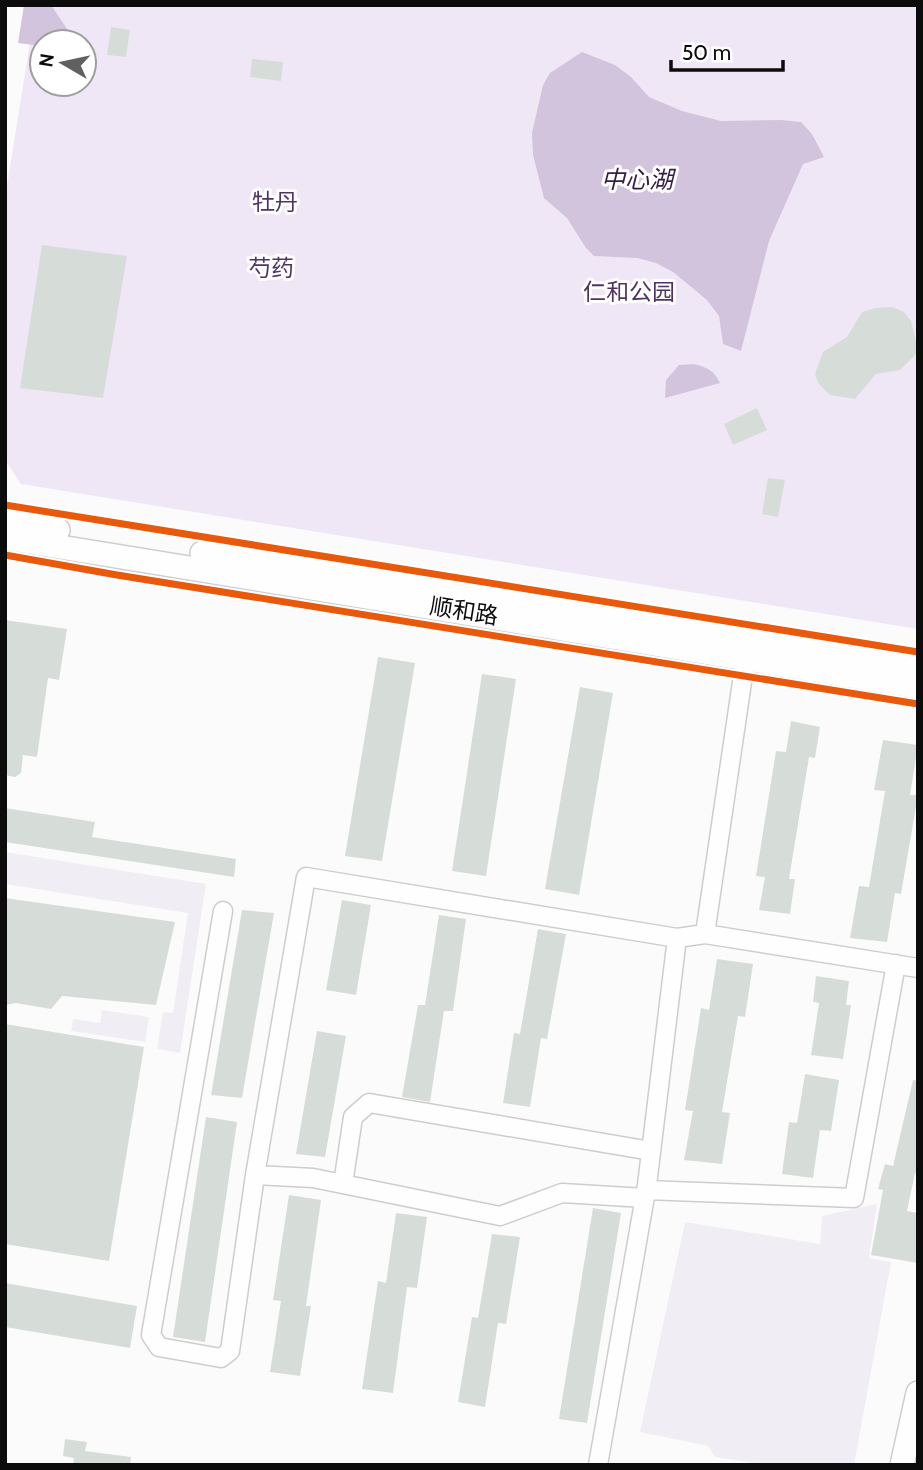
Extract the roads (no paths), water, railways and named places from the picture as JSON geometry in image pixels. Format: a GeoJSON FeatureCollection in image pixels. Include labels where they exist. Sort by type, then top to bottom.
{"type":"FeatureCollection","features":[{"type":"Feature","properties":{"kind":"main road","name":"顺和路"},"geometry":{"type":"LineString","coordinates":[[5,521],[747,650],[918,687]]}},
{"type":"Feature","properties":{"kind":"main road","name":"顺和路"},"geometry":{"type":"LineString","coordinates":[[5,538],[747,650],[918,669]]}},
{"type":"Feature","properties":{"kind":"main road"},"geometry":{"type":"LineString","coordinates":[[902,1465],[918,1393]]}},
{"type":"Feature","properties":{"kind":"street"},"geometry":{"type":"LineString","coordinates":[[705,934],[747,650]]}},
{"type":"Feature","properties":{"kind":"street"},"geometry":{"type":"LineString","coordinates":[[223,911],[151,1335],[159,1347],[221,1358],[230,1351],[255,1175],[306,877],[677,938],[705,934],[918,968]]}},
{"type":"Feature","properties":{"kind":"street"},"geometry":{"type":"LineString","coordinates":[[598,1465],[646,1194],[677,938]]}},
{"type":"Feature","properties":{"kind":"street"},"geometry":{"type":"LineString","coordinates":[[255,1175],[313,1178],[500,1216],[562,1193],[854,1198],[896,964]]}},
{"type":"Feature","properties":{"kind":"street"},"geometry":{"type":"LineString","coordinates":[[343,1184],[353,1117],[369,1103],[651,1151]]}},
{"type":"Feature","properties":{"kind":"water"},"geometry":{"type":"Polygon","coordinates":[[[24,5],[51,5],[67,28],[28,28],[28,44],[18,43],[24,5]]]}},
{"type":"Feature","properties":{"kind":"water","name":"中心湖"},"geometry":{"type":"Polygon","coordinates":[[[582,52],[615,65],[631,77],[649,97],[682,111],[721,121],[801,122],[812,134],[824,157],[803,164],[769,241],[741,351],[723,344],[719,316],[707,300],[673,272],[656,263],[637,258],[594,256],[567,218],[544,198],[533,155],[532,133],[543,85],[550,73],[582,52]]]}},
{"type":"Feature","properties":{"kind":"water"},"geometry":{"type":"Polygon","coordinates":[[[694,364],[709,370],[720,383],[665,398],[666,380],[679,365],[694,364]]]}},
{"type":"Feature","properties":{"kind":"park label","name":"牡丹"},"geometry":{"type":"Point","coordinates":[275,202]}},
{"type":"Feature","properties":{"kind":"park label","name":"芍药"},"geometry":{"type":"Point","coordinates":[271,268]}},
{"type":"Feature","properties":{"kind":"park label","name":"仁和公园"},"geometry":{"type":"Point","coordinates":[629,292]}}]}
